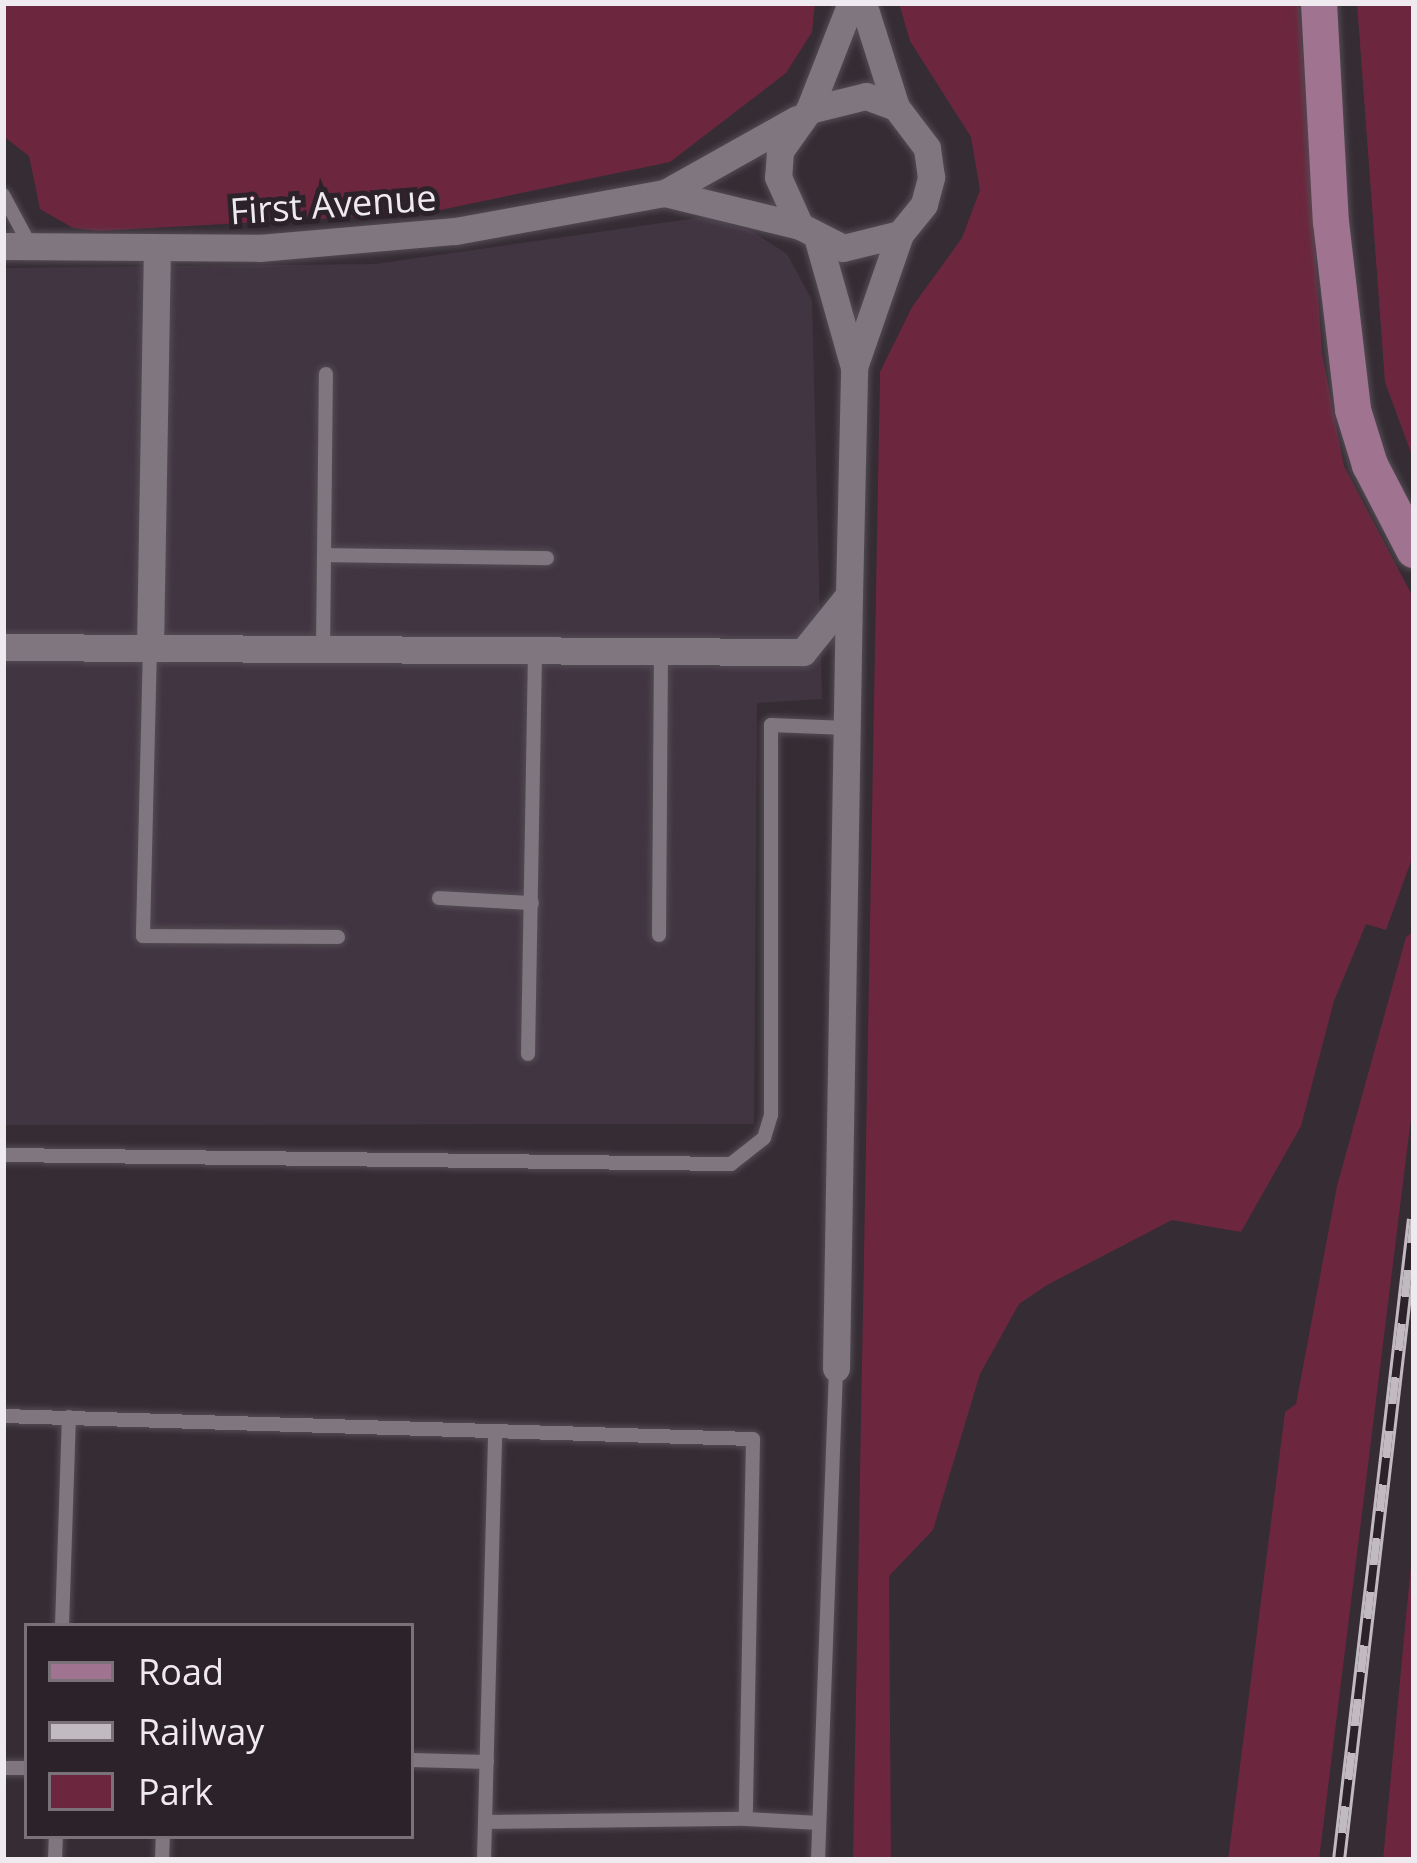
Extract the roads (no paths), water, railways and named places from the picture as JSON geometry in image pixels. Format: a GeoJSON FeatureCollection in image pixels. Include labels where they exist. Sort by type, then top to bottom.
{"type":"FeatureCollection","features":[{"type":"Feature","properties":{"kind":"main road"},"geometry":{"type":"LineString","coordinates":[[1319,3],[1331,222],[1353,410],[1370,465],[1414,550]]}},
{"type":"Feature","properties":{"kind":"street"},"geometry":{"type":"LineString","coordinates":[[851,3],[804,114],[780,152],[778,177],[809,233],[854,367]]}},
{"type":"Feature","properties":{"kind":"street"},"geometry":{"type":"LineString","coordinates":[[836,1368],[854,367],[900,234],[924,204],[931,177],[928,148],[896,107],[863,3]]}},
{"type":"Feature","properties":{"kind":"street"},"geometry":{"type":"LineString","coordinates":[[804,114],[866,96],[896,107]]}},
{"type":"Feature","properties":{"kind":"street","name":"First Avenue"},"geometry":{"type":"LineString","coordinates":[[17,247],[329,245],[665,193],[804,114]]}},
{"type":"Feature","properties":{"kind":"street","name":"First Avenue"},"geometry":{"type":"LineString","coordinates":[[665,193],[809,233]]}},
{"type":"Feature","properties":{"kind":"street"},"geometry":{"type":"LineString","coordinates":[[809,233],[859,247],[900,234]]}},
{"type":"Feature","properties":{"kind":"street"},"geometry":{"type":"LineString","coordinates":[[150,647],[158,249]]}},
{"type":"Feature","properties":{"kind":"street"},"geometry":{"type":"LineString","coordinates":[[3,647],[661,655],[803,652],[848,595]]}},
{"type":"Feature","properties":{"kind":"lane"},"geometry":{"type":"LineString","coordinates":[[3,195],[17,247]]}},
{"type":"Feature","properties":{"kind":"lane"},"geometry":{"type":"LineString","coordinates":[[323,651],[326,374]]}},
{"type":"Feature","properties":{"kind":"lane"},"geometry":{"type":"LineString","coordinates":[[324,554],[547,558]]}},
{"type":"Feature","properties":{"kind":"lane"},"geometry":{"type":"LineString","coordinates":[[150,647],[143,936],[338,937]]}},
{"type":"Feature","properties":{"kind":"lane"},"geometry":{"type":"LineString","coordinates":[[528,1054],[535,654]]}},
{"type":"Feature","properties":{"kind":"lane"},"geometry":{"type":"LineString","coordinates":[[658,935],[661,655]]}},
{"type":"Feature","properties":{"kind":"lane"},"geometry":{"type":"LineString","coordinates":[[3,1155],[731,1164],[764,1138],[771,1114],[771,725],[847,728]]}},
{"type":"Feature","properties":{"kind":"lane"},"geometry":{"type":"LineString","coordinates":[[439,898],[532,903]]}},
{"type":"Feature","properties":{"kind":"lane"},"geometry":{"type":"LineString","coordinates":[[818,1860],[836,1368]]}},
{"type":"Feature","properties":{"kind":"lane"},"geometry":{"type":"LineString","coordinates":[[3,1416],[752,1439],[746,1819]]}},
{"type":"Feature","properties":{"kind":"lane"},"geometry":{"type":"LineString","coordinates":[[62,1623],[69,1417]]}},
{"type":"Feature","properties":{"kind":"lane"},"geometry":{"type":"LineString","coordinates":[[484,1860],[495,1431]]}},
{"type":"Feature","properties":{"kind":"lane"},"geometry":{"type":"LineString","coordinates":[[414,1760],[487,1762]]}},
{"type":"Feature","properties":{"kind":"lane"},"geometry":{"type":"LineString","coordinates":[[485,1822],[746,1819],[819,1823]]}},
{"type":"Feature","properties":{"kind":"railway"},"geometry":{"type":"LineString","coordinates":[[1339,1860],[1414,1219]]}}]}
